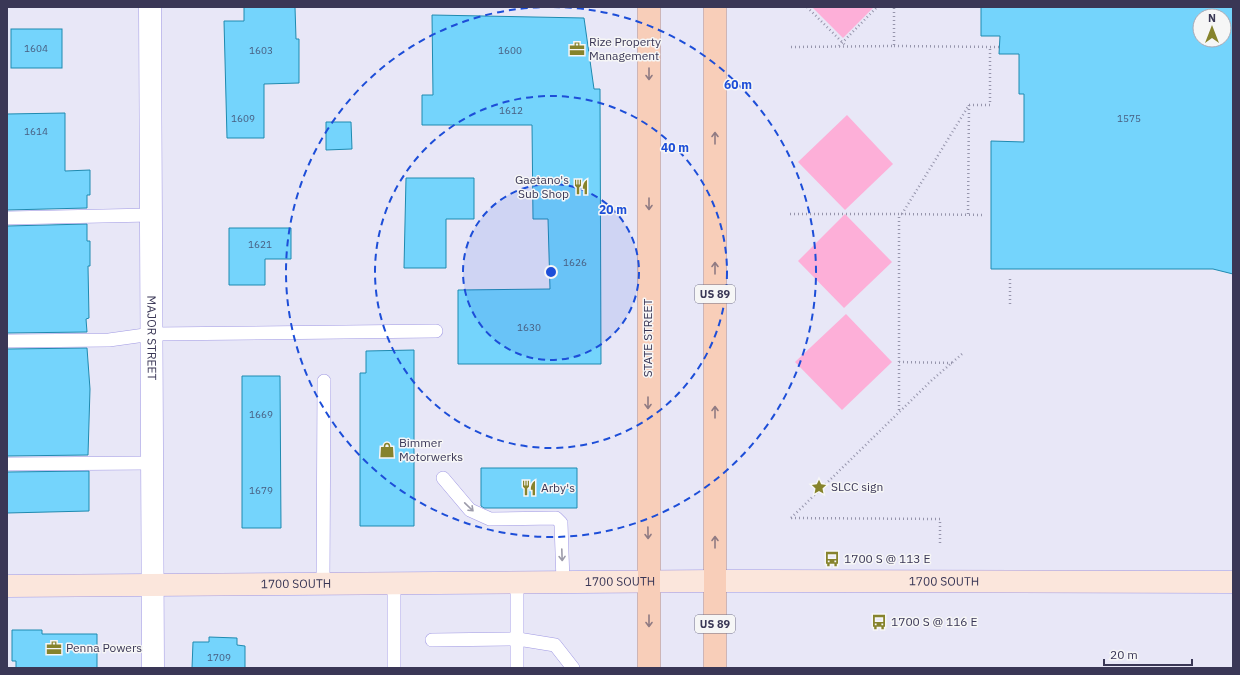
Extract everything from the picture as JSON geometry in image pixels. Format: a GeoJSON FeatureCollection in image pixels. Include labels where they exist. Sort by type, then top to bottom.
{"type":"FeatureCollection","features":[{"type":"Feature","properties":{"kind":"main road","name":"STATE STREET"},"geometry":{"type":"LineString","coordinates":[[649,7],[649,668]]}},
{"type":"Feature","properties":{"kind":"main road","name":"US 89"},"geometry":{"type":"LineString","coordinates":[[715,7],[715,668]]}},
{"type":"Feature","properties":{"kind":"street","name":"MAJOR STREET"},"geometry":{"type":"LineString","coordinates":[[150,7],[153,668]]}},
{"type":"Feature","properties":{"kind":"street","name":"1700 SOUTH"},"geometry":{"type":"LineString","coordinates":[[7,586],[649,582],[715,580],[1233,582]]}},
{"type":"Feature","properties":{"kind":"lane"},"geometry":{"type":"LineString","coordinates":[[7,218],[151,215]]}},
{"type":"Feature","properties":{"kind":"lane"},"geometry":{"type":"LineString","coordinates":[[7,341],[109,340],[152,334],[436,331]]}},
{"type":"Feature","properties":{"kind":"lane"},"geometry":{"type":"LineString","coordinates":[[324,381],[324,584]]}},
{"type":"Feature","properties":{"kind":"lane"},"geometry":{"type":"LineString","coordinates":[[7,464],[152,462]]}},
{"type":"Feature","properties":{"kind":"lane"},"geometry":{"type":"LineString","coordinates":[[443,478],[470,510],[490,519],[556,518],[561,523],[563,582]]}},
{"type":"Feature","properties":{"kind":"lane"},"geometry":{"type":"LineString","coordinates":[[517,582],[518,668]]}},
{"type":"Feature","properties":{"kind":"lane"},"geometry":{"type":"LineString","coordinates":[[394,584],[394,668]]}},
{"type":"Feature","properties":{"kind":"lane"},"geometry":{"type":"LineString","coordinates":[[432,640],[518,639],[555,645],[573,668]]}},
{"type":"Feature","properties":{"kind":"path"},"geometry":{"type":"LineString","coordinates":[[807,7],[846,46]]}},
{"type":"Feature","properties":{"kind":"path"},"geometry":{"type":"LineString","coordinates":[[838,46],[877,7]]}},
{"type":"Feature","properties":{"kind":"path"},"geometry":{"type":"LineString","coordinates":[[894,7],[894,46]]}},
{"type":"Feature","properties":{"kind":"path"},"geometry":{"type":"LineString","coordinates":[[791,47],[999,47]]}},
{"type":"Feature","properties":{"kind":"path"},"geometry":{"type":"LineString","coordinates":[[970,106],[990,106],[990,47]]}},
{"type":"Feature","properties":{"kind":"path"},"geometry":{"type":"LineString","coordinates":[[899,412],[901,214],[970,106]]}},
{"type":"Feature","properties":{"kind":"path"},"geometry":{"type":"LineString","coordinates":[[968,215],[970,106]]}},
{"type":"Feature","properties":{"kind":"path"},"geometry":{"type":"LineString","coordinates":[[790,214],[985,215]]}},
{"type":"Feature","properties":{"kind":"path"},"geometry":{"type":"LineString","coordinates":[[1010,279],[1010,306]]}},
{"type":"Feature","properties":{"kind":"path"},"geometry":{"type":"LineString","coordinates":[[940,544],[940,519],[791,518],[899,412],[962,354]]}},
{"type":"Feature","properties":{"kind":"path"},"geometry":{"type":"LineString","coordinates":[[899,362],[952,363]]}},
{"type":"Feature","properties":{"kind":"shaded area"},"geometry":{"type":"Polygon","coordinates":[[[812,7],[874,7],[843,38],[812,7]]]}},
{"type":"Feature","properties":{"kind":"shaded area"},"geometry":{"type":"Polygon","coordinates":[[[847,115],[893,164],[845,210],[798,162],[847,115]]]}},
{"type":"Feature","properties":{"kind":"shaded area"},"geometry":{"type":"Polygon","coordinates":[[[845,214],[892,262],[844,308],[798,261],[845,214]]]}},
{"type":"Feature","properties":{"kind":"shaded area"},"geometry":{"type":"Polygon","coordinates":[[[846,314],[892,362],[842,410],[795,362],[846,314]]]}},
{"type":"Feature","properties":{"kind":"building"},"geometry":{"type":"Polygon","coordinates":[[[244,7],[295,7],[296,39],[299,39],[299,83],[264,84],[264,138],[227,138],[224,21],[244,21],[244,7]]]}},
{"type":"Feature","properties":{"kind":"building"},"geometry":{"type":"Polygon","coordinates":[[[981,7],[1233,7],[1233,274],[1213,269],[991,269],[991,141],[1024,142],[1024,94],[1019,94],[1019,54],[999,54],[1000,36],[981,36],[981,7]]]}},
{"type":"Feature","properties":{"kind":"building"},"geometry":{"type":"Polygon","coordinates":[[[432,15],[584,18],[594,89],[600,89],[601,364],[458,364],[458,290],[550,289],[548,219],[533,219],[532,125],[422,125],[422,95],[433,95],[432,15]]]}},
{"type":"Feature","properties":{"kind":"building"},"geometry":{"type":"Polygon","coordinates":[[[11,29],[62,29],[62,68],[11,68],[11,29]]]}},
{"type":"Feature","properties":{"kind":"building"},"geometry":{"type":"Polygon","coordinates":[[[65,113],[65,171],[90,170],[90,195],[87,195],[87,208],[7,210],[7,114],[65,113]]]}},
{"type":"Feature","properties":{"kind":"building"},"geometry":{"type":"Polygon","coordinates":[[[326,122],[351,122],[352,149],[326,150],[326,122]]]}},
{"type":"Feature","properties":{"kind":"building"},"geometry":{"type":"Polygon","coordinates":[[[406,178],[474,178],[474,219],[446,219],[446,268],[404,268],[406,178]]]}},
{"type":"Feature","properties":{"kind":"building"},"geometry":{"type":"Polygon","coordinates":[[[87,224],[87,241],[90,241],[90,266],[88,266],[89,318],[86,319],[87,332],[7,333],[7,226],[87,224]]]}},
{"type":"Feature","properties":{"kind":"building"},"geometry":{"type":"Polygon","coordinates":[[[229,228],[291,228],[291,259],[265,259],[265,285],[229,285],[229,228]]]}},
{"type":"Feature","properties":{"kind":"building"},"geometry":{"type":"Polygon","coordinates":[[[87,348],[90,389],[88,455],[7,456],[7,349],[87,348]]]}},
{"type":"Feature","properties":{"kind":"building","name":"Bimmer Motorwerks"},"geometry":{"type":"Polygon","coordinates":[[[414,350],[414,526],[360,526],[360,373],[366,373],[366,351],[414,350]]]}},
{"type":"Feature","properties":{"kind":"building"},"geometry":{"type":"Polygon","coordinates":[[[242,376],[280,376],[281,528],[242,528],[242,376]]]}},
{"type":"Feature","properties":{"kind":"building","name":"Arby's"},"geometry":{"type":"Polygon","coordinates":[[[481,468],[577,468],[577,508],[484,508],[481,506],[481,468]]]}},
{"type":"Feature","properties":{"kind":"building"},"geometry":{"type":"Polygon","coordinates":[[[89,471],[89,511],[7,513],[7,472],[89,471]]]}},
{"type":"Feature","properties":{"kind":"building","name":"Penna Powers"},"geometry":{"type":"Polygon","coordinates":[[[12,630],[42,630],[42,634],[97,634],[97,668],[16,668],[16,661],[12,661],[12,630]]]}},
{"type":"Feature","properties":{"kind":"building"},"geometry":{"type":"Polygon","coordinates":[[[209,637],[237,638],[237,645],[245,646],[245,668],[192,668],[193,642],[209,642],[209,637]]]}},
{"type":"Feature","properties":{"kind":"place","name":"Rize Property Management"},"geometry":{"type":"Point","coordinates":[577,49]}},
{"type":"Feature","properties":{"kind":"place","name":"Gaetano's Sub Shop"},"geometry":{"type":"Point","coordinates":[581,187]}},
{"type":"Feature","properties":{"kind":"place","name":"Bimmer Motorwerks"},"geometry":{"type":"Point","coordinates":[387,450]}},
{"type":"Feature","properties":{"kind":"place","name":"SLCC sign"},"geometry":{"type":"Point","coordinates":[819,487]}},
{"type":"Feature","properties":{"kind":"place","name":"Arby's"},"geometry":{"type":"Point","coordinates":[529,488]}},
{"type":"Feature","properties":{"kind":"place","name":"1700 S @ 113 E"},"geometry":{"type":"Point","coordinates":[832,559]}},
{"type":"Feature","properties":{"kind":"place","name":"1700 S @ 116 E"},"geometry":{"type":"Point","coordinates":[879,622]}},
{"type":"Feature","properties":{"kind":"place","name":"Penna Powers"},"geometry":{"type":"Point","coordinates":[54,648]}}]}
